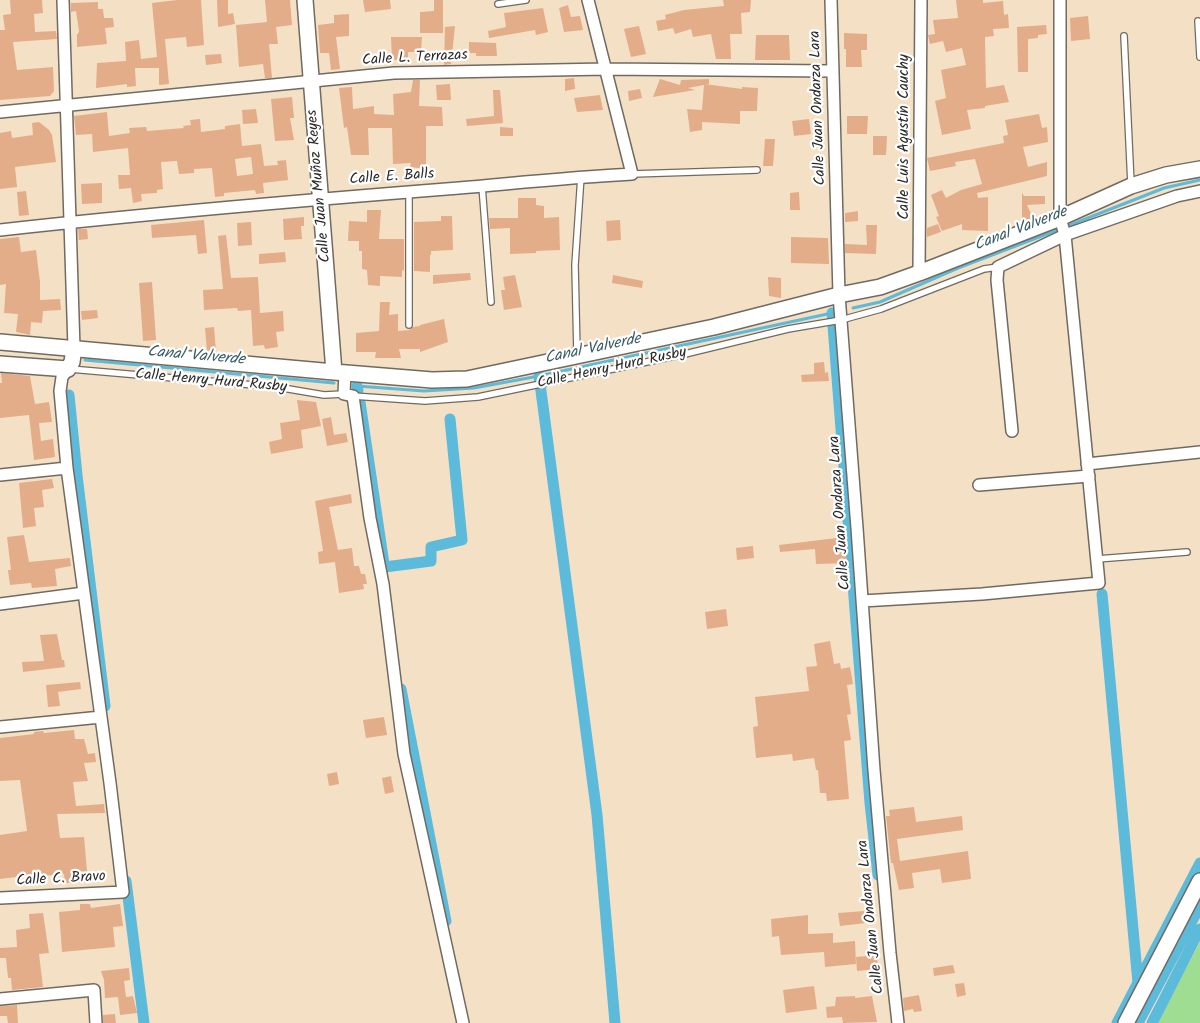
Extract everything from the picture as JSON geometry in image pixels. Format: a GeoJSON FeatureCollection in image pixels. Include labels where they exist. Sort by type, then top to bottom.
{"type":"FeatureCollection","features":[{"type":"Feature","properties":{"kind":"street"},"geometry":{"type":"LineString","coordinates":[[0,728],[101,717],[67,468],[60,391],[62,377],[72,362],[74,348],[68,106],[63,0]]}},
{"type":"Feature","properties":{"kind":"street","name":"Calle Juan Muñoz Reyes"},"geometry":{"type":"LineString","coordinates":[[305,0],[311,82],[340,373]]}},
{"type":"Feature","properties":{"kind":"street"},"geometry":{"type":"LineString","coordinates":[[588,0],[632,174]]}},
{"type":"Feature","properties":{"kind":"street","name":"Calle Juan Ondarza Lara"},"geometry":{"type":"LineString","coordinates":[[831,0],[839,295],[874,770],[898,1023]]}},
{"type":"Feature","properties":{"kind":"street","name":"Calle Luis Agustín Cauchy"},"geometry":{"type":"LineString","coordinates":[[919,273],[921,0]]}},
{"type":"Feature","properties":{"kind":"street"},"geometry":{"type":"LineString","coordinates":[[862,601],[982,594],[1099,583],[1065,235],[1060,218],[1060,0]]}},
{"type":"Feature","properties":{"kind":"street","name":"Calle L. Terrazas"},"geometry":{"type":"LineString","coordinates":[[0,112],[394,73],[606,69],[833,71]]}},
{"type":"Feature","properties":{"kind":"street","name":"Calle Henry Hurd Rusby"},"geometry":{"type":"LineString","coordinates":[[0,342],[340,373],[432,380],[467,379],[714,328],[839,295],[880,287],[1060,218],[1131,186],[1166,175],[1200,169]]}},
{"type":"Feature","properties":{"kind":"street","name":"Calle E. Balls"},"geometry":{"type":"LineString","coordinates":[[0,230],[322,198],[482,186],[581,176],[632,174]]}},
{"type":"Feature","properties":{"kind":"street","name":"Calle Henry Hurd Rusby"},"geometry":{"type":"LineString","coordinates":[[998,267],[1065,235],[1177,196],[1200,191]]}},
{"type":"Feature","properties":{"kind":"street"},"geometry":{"type":"LineString","coordinates":[[998,267],[997,280],[1012,431]]}},
{"type":"Feature","properties":{"kind":"street","name":"Calle Henry Hurd Rusby"},"geometry":{"type":"LineString","coordinates":[[0,364],[68,369]]}},
{"type":"Feature","properties":{"kind":"street"},"geometry":{"type":"LineString","coordinates":[[340,373],[349,395],[383,584],[404,754],[463,1023]]}},
{"type":"Feature","properties":{"kind":"street"},"geometry":{"type":"LineString","coordinates":[[979,484],[1088,470],[1200,452]]}},
{"type":"Feature","properties":{"kind":"street"},"geometry":{"type":"LineString","coordinates":[[0,475],[67,468]]}},
{"type":"Feature","properties":{"kind":"street"},"geometry":{"type":"LineString","coordinates":[[0,604],[84,593]]}},
{"type":"Feature","properties":{"kind":"street","name":"Calle C. Bravo"},"geometry":{"type":"LineString","coordinates":[[0,898],[123,892],[101,717]]}},
{"type":"Feature","properties":{"kind":"street"},"geometry":{"type":"LineString","coordinates":[[1126,1023],[1200,881]]}},
{"type":"Feature","properties":{"kind":"street"},"geometry":{"type":"LineString","coordinates":[[0,999],[94,990],[96,1023]]}},
{"type":"Feature","properties":{"kind":"lane"},"geometry":{"type":"LineString","coordinates":[[498,4],[526,0]]}},
{"type":"Feature","properties":{"kind":"lane"},"geometry":{"type":"LineString","coordinates":[[1198,21],[1200,57]]}},
{"type":"Feature","properties":{"kind":"lane"},"geometry":{"type":"LineString","coordinates":[[1124,36],[1131,186]]}},
{"type":"Feature","properties":{"kind":"lane","name":"Calle E. Balls"},"geometry":{"type":"LineString","coordinates":[[632,174],[757,170]]}},
{"type":"Feature","properties":{"kind":"lane"},"geometry":{"type":"LineString","coordinates":[[577,356],[575,265],[581,176]]}},
{"type":"Feature","properties":{"kind":"lane"},"geometry":{"type":"LineString","coordinates":[[482,186],[491,302]]}},
{"type":"Feature","properties":{"kind":"lane"},"geometry":{"type":"LineString","coordinates":[[409,192],[409,325]]}},
{"type":"Feature","properties":{"kind":"lane","name":"Calle Henry Hurd Rusby"},"geometry":{"type":"LineString","coordinates":[[68,369],[277,387],[324,395],[425,401],[478,397],[685,354],[788,329],[841,320],[880,309],[984,268],[998,267]]}},
{"type":"Feature","properties":{"kind":"lane"},"geometry":{"type":"LineString","coordinates":[[1097,559],[1187,552]]}},
{"type":"Feature","properties":{"kind":"green space"},"geometry":{"type":"Polygon","coordinates":[[[1200,942],[1200,1023],[1157,1023],[1200,942]]]}},
{"type":"Feature","properties":{"kind":"building"},"geometry":{"type":"Polygon","coordinates":[[[10,0],[42,0],[43,13],[34,14],[35,32],[56,31],[57,39],[13,42],[17,70],[53,67],[54,91],[50,96],[0,100],[0,30],[5,30],[3,15],[11,14],[10,0]]]}},
{"type":"Feature","properties":{"kind":"building"},"geometry":{"type":"Polygon","coordinates":[[[201,0],[204,45],[187,47],[186,37],[165,39],[169,84],[159,85],[159,68],[135,68],[136,86],[127,87],[127,84],[96,88],[97,63],[126,61],[125,42],[139,40],[141,59],[157,57],[152,3],[201,0]]]}},
{"type":"Feature","properties":{"kind":"building"},"geometry":{"type":"Polygon","coordinates":[[[217,0],[228,0],[228,14],[233,13],[235,24],[218,27],[217,0]]]}},
{"type":"Feature","properties":{"kind":"building"},"geometry":{"type":"Polygon","coordinates":[[[265,0],[290,0],[292,25],[276,27],[278,44],[269,44],[272,78],[265,78],[263,64],[239,67],[236,25],[267,22],[265,0]]]}},
{"type":"Feature","properties":{"kind":"building"},"geometry":{"type":"Polygon","coordinates":[[[363,0],[390,0],[391,9],[365,12],[363,0]]]}},
{"type":"Feature","properties":{"kind":"building"},"geometry":{"type":"Polygon","coordinates":[[[434,0],[443,0],[443,33],[420,33],[420,12],[434,11],[434,0]]]}},
{"type":"Feature","properties":{"kind":"building"},"geometry":{"type":"Polygon","coordinates":[[[723,0],[751,0],[750,12],[741,13],[742,34],[730,34],[731,59],[716,59],[711,34],[693,37],[691,29],[675,34],[673,28],[658,31],[656,21],[666,19],[665,15],[684,10],[724,6],[723,0]]]}},
{"type":"Feature","properties":{"kind":"building"},"geometry":{"type":"Polygon","coordinates":[[[956,0],[983,0],[983,3],[1003,1],[1004,15],[1008,14],[1009,28],[993,29],[994,36],[985,37],[986,88],[1004,85],[1009,102],[967,110],[971,129],[942,135],[935,101],[946,98],[941,70],[966,65],[962,48],[946,52],[943,41],[930,44],[928,35],[935,34],[933,20],[958,18],[956,0]]]}},
{"type":"Feature","properties":{"kind":"building"},"geometry":{"type":"Polygon","coordinates":[[[98,2],[98,9],[103,9],[104,18],[113,18],[114,27],[105,28],[107,44],[77,47],[77,34],[79,31],[76,11],[71,12],[71,3],[98,2]]]}},
{"type":"Feature","properties":{"kind":"building"},"geometry":{"type":"Polygon","coordinates":[[[568,5],[571,17],[580,16],[583,30],[564,32],[559,8],[568,5]]]}},
{"type":"Feature","properties":{"kind":"building"},"geometry":{"type":"Polygon","coordinates":[[[543,8],[548,32],[536,35],[535,30],[489,38],[488,31],[506,27],[504,13],[543,8]]]}},
{"type":"Feature","properties":{"kind":"building"},"geometry":{"type":"Polygon","coordinates":[[[349,14],[349,36],[336,37],[340,69],[331,70],[329,53],[320,53],[318,25],[334,23],[334,15],[349,14]]]}},
{"type":"Feature","properties":{"kind":"building"},"geometry":{"type":"Polygon","coordinates":[[[1088,16],[1090,39],[1071,41],[1070,18],[1088,16]]]}},
{"type":"Feature","properties":{"kind":"building"},"geometry":{"type":"Polygon","coordinates":[[[1046,25],[1047,34],[1038,35],[1038,38],[1028,39],[1028,72],[1018,72],[1017,27],[1046,25]]]}},
{"type":"Feature","properties":{"kind":"building"},"geometry":{"type":"Polygon","coordinates":[[[455,26],[451,64],[444,65],[445,27],[455,26]]]}},
{"type":"Feature","properties":{"kind":"building"},"geometry":{"type":"Polygon","coordinates":[[[639,26],[646,54],[631,57],[624,29],[639,26]]]}},
{"type":"Feature","properties":{"kind":"building"},"geometry":{"type":"Polygon","coordinates":[[[844,33],[867,34],[867,50],[861,50],[862,67],[846,67],[844,33]]]}},
{"type":"Feature","properties":{"kind":"building"},"geometry":{"type":"Polygon","coordinates":[[[756,35],[789,35],[790,60],[755,60],[756,35]]]}},
{"type":"Feature","properties":{"kind":"building"},"geometry":{"type":"Polygon","coordinates":[[[391,37],[422,37],[421,52],[408,52],[408,59],[392,60],[391,37]]]}},
{"type":"Feature","properties":{"kind":"building"},"geometry":{"type":"Polygon","coordinates":[[[469,42],[496,43],[497,56],[476,56],[476,53],[469,53],[469,42]]]}},
{"type":"Feature","properties":{"kind":"building"},"geometry":{"type":"Polygon","coordinates":[[[221,54],[222,63],[206,65],[205,55],[221,54]]]}},
{"type":"Feature","properties":{"kind":"building"},"geometry":{"type":"Polygon","coordinates":[[[574,78],[575,89],[565,91],[565,79],[574,78]]]}},
{"type":"Feature","properties":{"kind":"building"},"geometry":{"type":"Polygon","coordinates":[[[660,79],[680,85],[681,80],[709,79],[709,84],[705,84],[742,89],[742,87],[758,88],[757,111],[740,111],[740,124],[702,122],[702,130],[690,132],[687,109],[702,110],[704,85],[688,88],[695,90],[653,97],[660,79]]]}},
{"type":"Feature","properties":{"kind":"building"},"geometry":{"type":"Polygon","coordinates":[[[413,80],[420,80],[419,106],[442,107],[443,126],[426,126],[426,169],[410,167],[411,163],[393,164],[392,128],[368,128],[369,155],[351,155],[347,127],[344,128],[339,88],[352,87],[353,109],[374,106],[374,114],[394,115],[393,94],[411,92],[413,80]]]}},
{"type":"Feature","properties":{"kind":"building"},"geometry":{"type":"Polygon","coordinates":[[[450,84],[451,100],[437,100],[436,85],[450,84]]]}},
{"type":"Feature","properties":{"kind":"building"},"geometry":{"type":"Polygon","coordinates":[[[640,89],[642,98],[629,101],[628,91],[640,89]]]}},
{"type":"Feature","properties":{"kind":"building"},"geometry":{"type":"Polygon","coordinates":[[[493,90],[500,90],[503,123],[467,126],[466,119],[494,116],[493,90]]]}},
{"type":"Feature","properties":{"kind":"building"},"geometry":{"type":"Polygon","coordinates":[[[600,95],[603,110],[577,112],[574,98],[600,95]]]}},
{"type":"Feature","properties":{"kind":"building"},"geometry":{"type":"Polygon","coordinates":[[[292,97],[294,118],[290,118],[294,140],[275,141],[271,99],[292,97]]]}},
{"type":"Feature","properties":{"kind":"building"},"geometry":{"type":"Polygon","coordinates":[[[256,109],[258,123],[243,124],[242,110],[256,109]]]}},
{"type":"Feature","properties":{"kind":"building"},"geometry":{"type":"Polygon","coordinates":[[[107,112],[109,136],[130,133],[129,128],[146,127],[147,131],[184,128],[183,126],[191,125],[190,120],[200,119],[201,132],[225,129],[225,126],[240,124],[242,146],[261,144],[264,166],[278,165],[277,161],[286,160],[288,180],[263,183],[264,193],[256,194],[255,190],[224,193],[224,196],[215,197],[212,168],[194,169],[194,173],[179,174],[177,161],[161,162],[163,189],[157,190],[157,193],[141,194],[142,201],[133,203],[131,188],[119,189],[118,175],[130,175],[128,148],[93,152],[92,134],[76,135],[74,116],[107,112]],[[251,157],[235,159],[237,176],[253,174],[251,157]]]}},
{"type":"Feature","properties":{"kind":"building"},"geometry":{"type":"Polygon","coordinates":[[[1039,114],[1042,128],[1047,127],[1048,142],[1023,147],[1028,167],[1047,162],[1047,176],[977,193],[978,198],[988,197],[988,231],[962,230],[962,224],[942,231],[936,217],[939,216],[931,195],[942,190],[946,198],[961,190],[982,184],[975,159],[955,162],[956,166],[930,171],[927,158],[1004,143],[1003,136],[1008,135],[1005,120],[1039,114]]]}},
{"type":"Feature","properties":{"kind":"building"},"geometry":{"type":"Polygon","coordinates":[[[847,116],[868,116],[867,134],[847,134],[847,116]]]}},
{"type":"Feature","properties":{"kind":"building"},"geometry":{"type":"Polygon","coordinates":[[[809,119],[811,134],[794,136],[792,121],[809,119]]]}},
{"type":"Feature","properties":{"kind":"building"},"geometry":{"type":"Polygon","coordinates":[[[39,122],[52,135],[56,162],[15,167],[17,187],[0,189],[0,133],[11,131],[12,138],[33,135],[32,123],[39,122]]]}},
{"type":"Feature","properties":{"kind":"building"},"geometry":{"type":"Polygon","coordinates":[[[500,127],[513,128],[513,136],[500,136],[500,127]]]}},
{"type":"Feature","properties":{"kind":"building"},"geometry":{"type":"Polygon","coordinates":[[[873,136],[887,136],[886,155],[873,155],[873,136]]]}},
{"type":"Feature","properties":{"kind":"building"},"geometry":{"type":"Polygon","coordinates":[[[765,139],[775,139],[773,166],[763,166],[765,139]]]}},
{"type":"Feature","properties":{"kind":"building"},"geometry":{"type":"Polygon","coordinates":[[[102,183],[102,203],[82,204],[81,184],[102,183]]]}},
{"type":"Feature","properties":{"kind":"building"},"geometry":{"type":"Polygon","coordinates":[[[26,191],[29,215],[19,216],[17,192],[26,191]]]}},
{"type":"Feature","properties":{"kind":"building"},"geometry":{"type":"Polygon","coordinates":[[[799,192],[800,210],[790,210],[790,193],[799,192]]]}},
{"type":"Feature","properties":{"kind":"building"},"geometry":{"type":"Polygon","coordinates":[[[1022,193],[1024,196],[1045,196],[1045,204],[1027,205],[1033,218],[1022,223],[1022,193]]]}},
{"type":"Feature","properties":{"kind":"building"},"geometry":{"type":"Polygon","coordinates":[[[518,198],[536,198],[536,205],[544,206],[544,218],[559,217],[560,250],[510,254],[510,228],[490,229],[489,218],[518,218],[518,198]]]}},
{"type":"Feature","properties":{"kind":"building"},"geometry":{"type":"Polygon","coordinates":[[[367,210],[381,210],[379,239],[404,239],[404,271],[402,270],[402,277],[380,276],[380,286],[368,285],[367,270],[362,269],[362,251],[359,251],[359,241],[348,241],[349,221],[367,222],[367,210]]]}},
{"type":"Feature","properties":{"kind":"building"},"geometry":{"type":"Polygon","coordinates":[[[858,211],[858,221],[845,222],[845,213],[858,211]]]}},
{"type":"Feature","properties":{"kind":"building"},"geometry":{"type":"Polygon","coordinates":[[[441,216],[452,216],[453,250],[431,251],[430,272],[414,271],[414,222],[441,221],[441,216]]]}},
{"type":"Feature","properties":{"kind":"building"},"geometry":{"type":"Polygon","coordinates":[[[304,217],[304,226],[301,226],[302,239],[284,240],[283,219],[304,217]]]}},
{"type":"Feature","properties":{"kind":"building"},"geometry":{"type":"Polygon","coordinates":[[[204,220],[207,253],[198,254],[196,235],[152,238],[151,225],[204,220]]]}},
{"type":"Feature","properties":{"kind":"building"},"geometry":{"type":"Polygon","coordinates":[[[620,220],[621,240],[607,241],[606,221],[620,220]]]}},
{"type":"Feature","properties":{"kind":"building"},"geometry":{"type":"Polygon","coordinates":[[[251,222],[252,245],[238,246],[237,223],[251,222]]]}},
{"type":"Feature","properties":{"kind":"building"},"geometry":{"type":"Polygon","coordinates":[[[938,224],[941,232],[927,237],[927,228],[938,224]]]}},
{"type":"Feature","properties":{"kind":"building"},"geometry":{"type":"Polygon","coordinates":[[[866,225],[877,225],[876,254],[845,253],[845,244],[867,245],[866,225]]]}},
{"type":"Feature","properties":{"kind":"building"},"geometry":{"type":"Polygon","coordinates":[[[78,229],[87,229],[88,239],[79,240],[78,229]]]}},
{"type":"Feature","properties":{"kind":"building"},"geometry":{"type":"Polygon","coordinates":[[[226,235],[231,278],[258,277],[260,313],[283,311],[284,331],[276,332],[278,347],[265,349],[264,345],[253,346],[251,310],[238,311],[237,308],[204,310],[203,290],[223,289],[218,236],[226,235]]]}},
{"type":"Feature","properties":{"kind":"building"},"geometry":{"type":"Polygon","coordinates":[[[19,237],[21,252],[36,250],[40,300],[60,299],[61,310],[43,311],[42,323],[31,322],[30,335],[16,332],[18,314],[4,313],[6,284],[0,285],[0,239],[19,237]]]}},
{"type":"Feature","properties":{"kind":"building"},"geometry":{"type":"Polygon","coordinates":[[[791,237],[828,238],[829,264],[791,263],[791,237]]]}},
{"type":"Feature","properties":{"kind":"building"},"geometry":{"type":"Polygon","coordinates":[[[285,252],[286,262],[259,264],[259,254],[285,252]]]}},
{"type":"Feature","properties":{"kind":"building"},"geometry":{"type":"Polygon","coordinates":[[[470,273],[471,280],[433,284],[433,275],[470,273]]]}},
{"type":"Feature","properties":{"kind":"building"},"geometry":{"type":"Polygon","coordinates":[[[515,275],[522,307],[504,310],[501,290],[505,290],[503,277],[515,275]]]}},
{"type":"Feature","properties":{"kind":"building"},"geometry":{"type":"Polygon","coordinates":[[[613,275],[643,281],[642,288],[612,283],[613,275]]]}},
{"type":"Feature","properties":{"kind":"building"},"geometry":{"type":"Polygon","coordinates":[[[768,277],[781,278],[781,298],[769,296],[768,277]]]}},
{"type":"Feature","properties":{"kind":"building"},"geometry":{"type":"Polygon","coordinates":[[[152,282],[156,340],[143,341],[139,283],[152,282]]]}},
{"type":"Feature","properties":{"kind":"building"},"geometry":{"type":"Polygon","coordinates":[[[380,302],[390,302],[389,315],[398,314],[398,331],[409,330],[413,327],[444,319],[448,342],[420,352],[420,349],[399,349],[401,358],[375,358],[376,352],[356,352],[356,333],[379,331],[380,302]]]}},
{"type":"Feature","properties":{"kind":"building"},"geometry":{"type":"Polygon","coordinates":[[[97,310],[98,318],[82,320],[81,311],[97,310]]]}},
{"type":"Feature","properties":{"kind":"building"},"geometry":{"type":"Polygon","coordinates":[[[214,327],[216,352],[207,351],[205,328],[214,327]]]}},
{"type":"Feature","properties":{"kind":"building"},"geometry":{"type":"Polygon","coordinates":[[[824,362],[825,373],[828,372],[829,381],[802,382],[801,375],[814,374],[814,363],[824,362]]]}},
{"type":"Feature","properties":{"kind":"building"},"geometry":{"type":"Polygon","coordinates":[[[1,373],[30,376],[35,404],[49,402],[52,422],[39,423],[41,441],[53,439],[55,457],[34,460],[29,415],[0,418],[1,373]]]}},
{"type":"Feature","properties":{"kind":"building"},"geometry":{"type":"Polygon","coordinates":[[[297,400],[316,402],[321,426],[301,430],[303,448],[271,454],[269,442],[282,439],[280,423],[300,420],[297,400]]]}},
{"type":"Feature","properties":{"kind":"building"},"geometry":{"type":"Polygon","coordinates":[[[331,417],[334,435],[346,433],[348,442],[327,446],[322,419],[331,417]]]}},
{"type":"Feature","properties":{"kind":"building"},"geometry":{"type":"Polygon","coordinates":[[[52,479],[54,488],[42,490],[44,507],[34,508],[36,526],[23,528],[19,483],[52,479]]]}},
{"type":"Feature","properties":{"kind":"building"},"geometry":{"type":"Polygon","coordinates":[[[351,494],[352,503],[329,507],[338,550],[352,548],[354,566],[359,566],[361,574],[365,574],[367,584],[363,584],[364,589],[339,593],[335,562],[319,564],[318,552],[323,551],[315,501],[351,494]]]}},
{"type":"Feature","properties":{"kind":"building"},"geometry":{"type":"Polygon","coordinates":[[[24,535],[29,562],[70,558],[71,566],[55,569],[57,586],[32,588],[31,583],[10,585],[8,570],[11,570],[7,537],[24,535]]]}},
{"type":"Feature","properties":{"kind":"building"},"geometry":{"type":"Polygon","coordinates":[[[845,537],[847,563],[816,564],[815,549],[780,552],[779,545],[845,537]]]}},
{"type":"Feature","properties":{"kind":"building"},"geometry":{"type":"Polygon","coordinates":[[[753,546],[754,558],[737,560],[736,548],[753,546]]]}},
{"type":"Feature","properties":{"kind":"building"},"geometry":{"type":"Polygon","coordinates":[[[726,609],[728,626],[707,629],[705,612],[726,609]]]}},
{"type":"Feature","properties":{"kind":"building"},"geometry":{"type":"Polygon","coordinates":[[[57,634],[65,667],[23,672],[22,662],[44,661],[40,635],[57,634]]]}},
{"type":"Feature","properties":{"kind":"building"},"geometry":{"type":"Polygon","coordinates":[[[830,641],[834,664],[840,663],[841,669],[850,667],[853,684],[847,685],[851,714],[847,715],[851,740],[844,741],[849,799],[827,801],[826,793],[820,793],[818,770],[816,770],[814,758],[793,761],[792,754],[756,758],[753,727],[758,726],[755,697],[809,691],[806,667],[817,666],[814,644],[830,641]]]}},
{"type":"Feature","properties":{"kind":"building"},"geometry":{"type":"Polygon","coordinates":[[[80,682],[81,689],[58,692],[60,706],[48,707],[46,685],[80,682]]]}},
{"type":"Feature","properties":{"kind":"building"},"geometry":{"type":"Polygon","coordinates":[[[384,717],[387,735],[366,738],[363,720],[384,717]]]}},
{"type":"Feature","properties":{"kind":"building"},"geometry":{"type":"Polygon","coordinates":[[[74,730],[75,739],[84,739],[88,754],[95,753],[96,762],[84,763],[88,781],[73,782],[76,806],[104,804],[105,813],[57,814],[60,838],[84,837],[88,882],[65,883],[64,874],[42,876],[43,884],[33,885],[32,875],[0,879],[0,835],[27,831],[20,780],[0,781],[0,738],[34,734],[34,732],[43,731],[44,733],[74,730]]]}},
{"type":"Feature","properties":{"kind":"building"},"geometry":{"type":"Polygon","coordinates":[[[337,772],[339,784],[329,786],[327,774],[337,772]]]}},
{"type":"Feature","properties":{"kind":"building"},"geometry":{"type":"Polygon","coordinates":[[[391,776],[394,792],[385,794],[382,778],[391,776]]]}},
{"type":"Feature","properties":{"kind":"building"},"geometry":{"type":"Polygon","coordinates":[[[914,807],[916,822],[962,816],[963,830],[897,839],[900,861],[968,851],[971,879],[942,883],[940,869],[912,873],[914,888],[899,890],[893,863],[891,863],[886,816],[890,816],[889,810],[914,807]]]}},
{"type":"Feature","properties":{"kind":"building"},"geometry":{"type":"Polygon","coordinates":[[[80,904],[90,904],[91,908],[120,904],[123,926],[113,927],[115,947],[62,952],[59,912],[80,910],[80,904]]]}},
{"type":"Feature","properties":{"kind":"building"},"geometry":{"type":"Polygon","coordinates":[[[865,911],[866,923],[840,926],[838,913],[865,911]]]}},
{"type":"Feature","properties":{"kind":"building"},"geometry":{"type":"Polygon","coordinates":[[[43,913],[49,953],[39,954],[43,987],[12,990],[11,978],[8,978],[6,958],[0,958],[0,948],[17,947],[16,930],[30,928],[29,914],[43,913]]]}},
{"type":"Feature","properties":{"kind":"building"},"geometry":{"type":"Polygon","coordinates":[[[808,915],[808,934],[833,933],[833,943],[855,941],[856,964],[825,967],[824,952],[781,955],[779,936],[772,937],[771,919],[808,915]]]}},
{"type":"Feature","properties":{"kind":"building"},"geometry":{"type":"Polygon","coordinates":[[[877,955],[878,969],[857,971],[856,957],[877,955]]]}},
{"type":"Feature","properties":{"kind":"building"},"geometry":{"type":"Polygon","coordinates":[[[953,965],[955,973],[934,976],[933,968],[953,965]]]}},
{"type":"Feature","properties":{"kind":"building"},"geometry":{"type":"Polygon","coordinates":[[[129,968],[130,980],[124,981],[126,997],[133,996],[137,1013],[120,1015],[118,997],[105,998],[104,980],[101,971],[129,968]]]}},
{"type":"Feature","properties":{"kind":"building"},"geometry":{"type":"Polygon","coordinates":[[[964,983],[966,995],[957,997],[955,984],[964,983]]]}},
{"type":"Feature","properties":{"kind":"building"},"geometry":{"type":"Polygon","coordinates":[[[814,986],[817,1009],[786,1013],[783,990],[814,986]]]}},
{"type":"Feature","properties":{"kind":"building"},"geometry":{"type":"Polygon","coordinates":[[[919,995],[922,1011],[914,1012],[913,1009],[904,1011],[903,998],[919,995]]]}},
{"type":"Feature","properties":{"kind":"building"},"geometry":{"type":"Polygon","coordinates":[[[855,996],[855,998],[872,996],[877,1022],[843,1023],[842,1017],[827,1018],[826,1007],[835,1006],[836,997],[855,996]]]}},
{"type":"Feature","properties":{"kind":"building"},"geometry":{"type":"Polygon","coordinates":[[[17,1005],[18,1023],[8,1023],[7,1016],[0,1016],[0,1006],[17,1005]]]}},
{"type":"Feature","properties":{"kind":"building"},"geometry":{"type":"Polygon","coordinates":[[[115,1014],[116,1023],[103,1023],[103,1015],[115,1014]]]}},
{"type":"Feature","properties":{"kind":"waterway","name":"Canal Valverde"},"geometry":{"type":"LineString","coordinates":[[1065,227],[1164,188],[1200,180]]}},
{"type":"Feature","properties":{"kind":"waterway","name":"Canal Valverde"},"geometry":{"type":"LineString","coordinates":[[853,308],[880,302],[958,268],[1060,229]]}},
{"type":"Feature","properties":{"kind":"waterway","name":"Canal Valverde"},"geometry":{"type":"LineString","coordinates":[[357,386],[424,391],[474,388],[539,376],[832,313]]}},
{"type":"Feature","properties":{"kind":"waterway"},"geometry":{"type":"LineString","coordinates":[[832,313],[870,803],[878,875]]}},
{"type":"Feature","properties":{"kind":"waterway","name":"Canal Valverde"},"geometry":{"type":"LineString","coordinates":[[85,360],[334,383]]}},
{"type":"Feature","properties":{"kind":"waterway"},"geometry":{"type":"LineString","coordinates":[[539,376],[597,815],[615,1023]]}},
{"type":"Feature","properties":{"kind":"waterway","name":"Canal Valverde"},"geometry":{"type":"LineString","coordinates":[[357,386],[358,390]]}},
{"type":"Feature","properties":{"kind":"waterway"},"geometry":{"type":"LineString","coordinates":[[69,395],[105,706]]}},
{"type":"Feature","properties":{"kind":"waterway"},"geometry":{"type":"LineString","coordinates":[[360,402],[384,564]]}},
{"type":"Feature","properties":{"kind":"waterway"},"geometry":{"type":"LineString","coordinates":[[385,567],[431,561],[431,547],[462,540],[450,419]]}},
{"type":"Feature","properties":{"kind":"waterway"},"geometry":{"type":"LineString","coordinates":[[1102,594],[1138,983]]}},
{"type":"Feature","properties":{"kind":"waterway"},"geometry":{"type":"LineString","coordinates":[[401,689],[446,921]]}},
{"type":"Feature","properties":{"kind":"waterway"},"geometry":{"type":"LineString","coordinates":[[1117,1023],[1200,863]]}},
{"type":"Feature","properties":{"kind":"waterway"},"geometry":{"type":"LineString","coordinates":[[126,881],[144,1023]]}},
{"type":"Feature","properties":{"kind":"waterway"},"geometry":{"type":"LineString","coordinates":[[1138,1023],[1200,906]]}},
{"type":"Feature","properties":{"kind":"waterway"},"geometry":{"type":"LineString","coordinates":[[1152,1023],[1200,929]]}}]}
